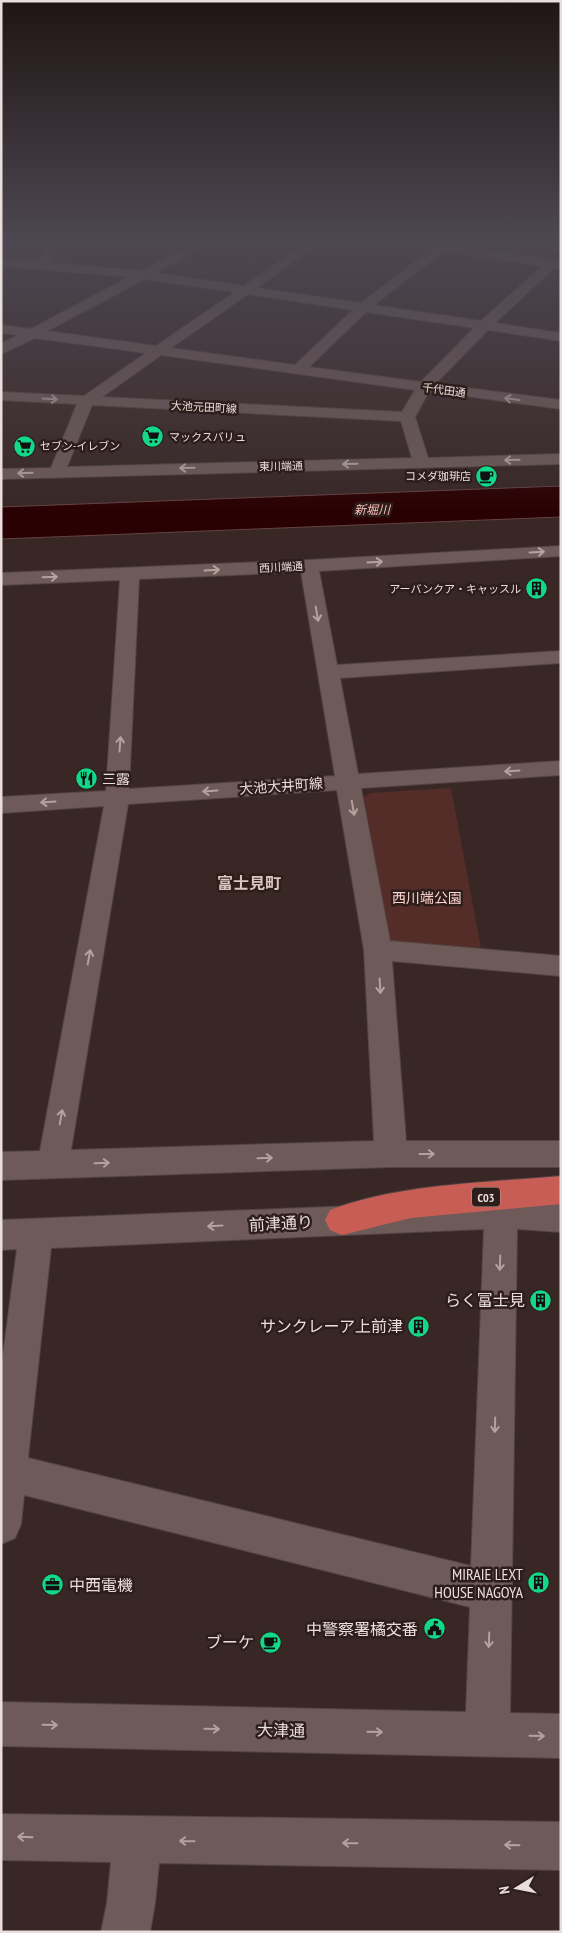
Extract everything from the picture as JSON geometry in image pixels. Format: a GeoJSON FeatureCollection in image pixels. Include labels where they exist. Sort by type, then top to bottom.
{"type":"FeatureCollection","features":[{"type":"Feature","properties":{"kind":"highway","name":"C03"},"geometry":{"type":"LineString","coordinates":[[342,1220],[411,1204],[561,1190]]}},
{"type":"Feature","properties":{"kind":"street"},"geometry":{"type":"LineString","coordinates":[[1,350],[36,332]]}},
{"type":"Feature","properties":{"kind":"street","name":"千代田通"},"geometry":{"type":"LineString","coordinates":[[37,332],[555,404]]}},
{"type":"Feature","properties":{"kind":"street"},"geometry":{"type":"LineString","coordinates":[[57,472],[86,401],[184,332]]}},
{"type":"Feature","properties":{"kind":"street"},"geometry":{"type":"LineString","coordinates":[[298,369],[337,332]]}},
{"type":"Feature","properties":{"kind":"street"},"geometry":{"type":"LineString","coordinates":[[422,463],[406,417],[424,387],[478,332]]}},
{"type":"Feature","properties":{"kind":"street"},"geometry":{"type":"LineString","coordinates":[[531,332],[561,337]]}},
{"type":"Feature","properties":{"kind":"street"},"geometry":{"type":"LineString","coordinates":[[555,404],[561,388]]}},
{"type":"Feature","properties":{"kind":"street","name":"大池元田町線"},"geometry":{"type":"LineString","coordinates":[[1,396],[406,417]]}},
{"type":"Feature","properties":{"kind":"street","name":"東川端通"},"geometry":{"type":"LineString","coordinates":[[1,474],[561,459]]}},
{"type":"Feature","properties":{"kind":"street","name":"西川端通"},"geometry":{"type":"LineString","coordinates":[[1,579],[308,566],[561,551]]}},
{"type":"Feature","properties":{"kind":"street"},"geometry":{"type":"LineString","coordinates":[[308,566],[378,950],[391,1154]]}},
{"type":"Feature","properties":{"kind":"street"},"geometry":{"type":"LineString","coordinates":[[53,1165],[117,798],[130,574]]}},
{"type":"Feature","properties":{"kind":"street"},"geometry":{"type":"LineString","coordinates":[[328,672],[561,657]]}},
{"type":"Feature","properties":{"kind":"street","name":"大池大井町線"},"geometry":{"type":"LineString","coordinates":[[1,805],[561,768]]}},
{"type":"Feature","properties":{"kind":"street"},"geometry":{"type":"LineString","coordinates":[[378,950],[561,966]]}},
{"type":"Feature","properties":{"kind":"street"},"geometry":{"type":"LineString","coordinates":[[1,1166],[391,1154],[561,1154]]}},
{"type":"Feature","properties":{"kind":"street"},"geometry":{"type":"LineString","coordinates":[[487,1734],[501,1214]]}},
{"type":"Feature","properties":{"kind":"street","name":"前津通り"},"geometry":{"type":"LineString","coordinates":[[1,1234],[501,1214],[561,1217]]}},
{"type":"Feature","properties":{"kind":"street"},"geometry":{"type":"LineString","coordinates":[[1,1524],[36,1233]]}},
{"type":"Feature","properties":{"kind":"street"},"geometry":{"type":"LineString","coordinates":[[8,1472],[491,1592]]}},
{"type":"Feature","properties":{"kind":"street","name":"大津通"},"geometry":{"type":"LineString","coordinates":[[1,1724],[561,1736]]}},
{"type":"Feature","properties":{"kind":"street"},"geometry":{"type":"LineString","coordinates":[[1,1837],[561,1846]]}},
{"type":"Feature","properties":{"kind":"street"},"geometry":{"type":"LineString","coordinates":[[125,1932],[131,1903],[137,1840]]}},
{"type":"Feature","properties":{"kind":"green space","name":"西川端公園"},"geometry":{"type":"Polygon","coordinates":[[[451,788],[482,954],[390,942],[364,797],[370,793],[451,788]]]}},
{"type":"Feature","properties":{"kind":"water","name":"新堀川"},"geometry":{"type":"Polygon","coordinates":[[[561,486],[561,517],[1,539],[1,507],[561,486]]]}},
{"type":"Feature","properties":{"kind":"place","name":"マックスバリュ"},"geometry":{"type":"Point","coordinates":[153,437]}},
{"type":"Feature","properties":{"kind":"place","name":"セブン-イレブン"},"geometry":{"type":"Point","coordinates":[24,446]}},
{"type":"Feature","properties":{"kind":"place","name":"コメダ珈琲店"},"geometry":{"type":"Point","coordinates":[487,476]}},
{"type":"Feature","properties":{"kind":"place","name":"アーバンクア・キャッスル"},"geometry":{"type":"Point","coordinates":[537,589]}},
{"type":"Feature","properties":{"kind":"place","name":"三露"},"geometry":{"type":"Point","coordinates":[86,779]}},
{"type":"Feature","properties":{"kind":"place","name":"らく富士見"},"geometry":{"type":"Point","coordinates":[541,1300]}},
{"type":"Feature","properties":{"kind":"place","name":"サンクレーア上前津"},"geometry":{"type":"Point","coordinates":[419,1326]}},
{"type":"Feature","properties":{"kind":"place","name":"MIRAIE LEXT HOUSE NAGOYA"},"geometry":{"type":"Point","coordinates":[539,1583]}},
{"type":"Feature","properties":{"kind":"place","name":"中西電機"},"geometry":{"type":"Point","coordinates":[53,1585]}},
{"type":"Feature","properties":{"kind":"place","name":"中警察署橘交番"},"geometry":{"type":"Point","coordinates":[434,1629]}},
{"type":"Feature","properties":{"kind":"place","name":"ブーケ"},"geometry":{"type":"Point","coordinates":[270,1642]}},
{"type":"Feature","properties":{"kind":"district","name":"富士見町"},"geometry":{"type":"Point","coordinates":[249,883]}}]}
